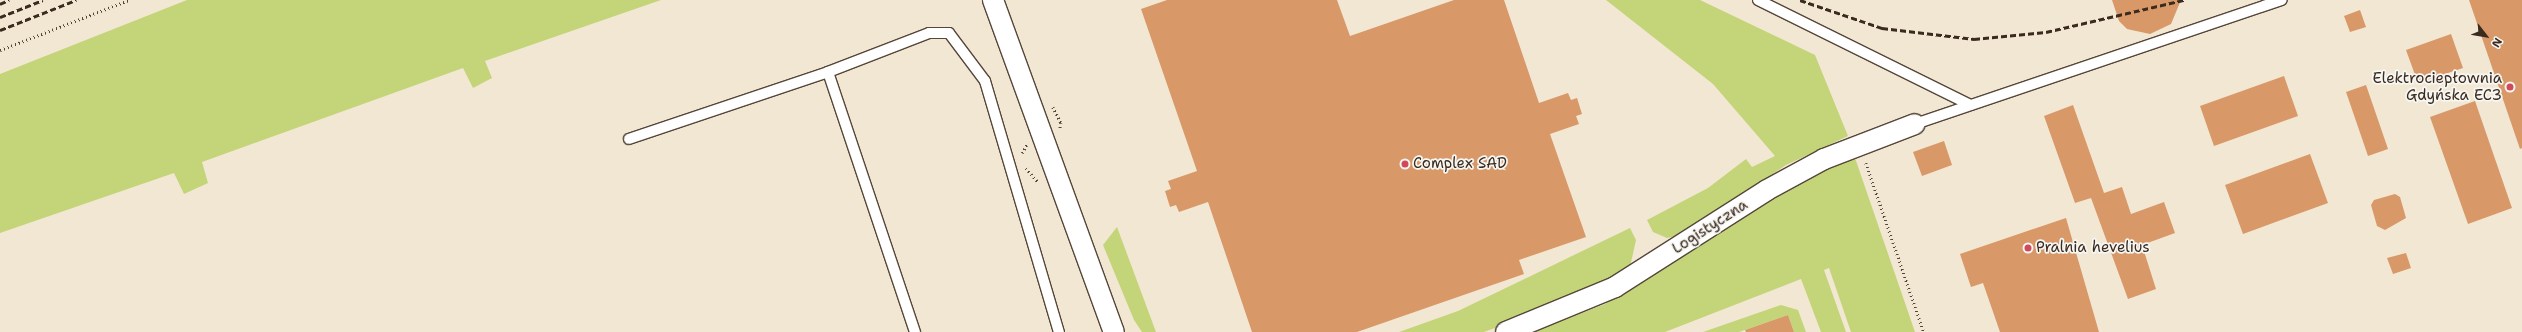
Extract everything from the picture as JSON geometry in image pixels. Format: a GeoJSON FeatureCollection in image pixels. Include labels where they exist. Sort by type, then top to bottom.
{"type":"FeatureCollection","features":[{"type":"Feature","properties":{"kind":"street"},"geometry":{"type":"LineString","coordinates":[[993,0],[1114,332]]}},
{"type":"Feature","properties":{"kind":"street","name":"Logistyczna"},"geometry":{"type":"LineString","coordinates":[[1506,332],[1615,287],[1767,190],[1824,159],[1915,124]]}},
{"type":"Feature","properties":{"kind":"lane"},"geometry":{"type":"LineString","coordinates":[[1758,0],[1970,105]]}},
{"type":"Feature","properties":{"kind":"lane"},"geometry":{"type":"LineString","coordinates":[[1915,124],[2282,0]]}},
{"type":"Feature","properties":{"kind":"lane"},"geometry":{"type":"LineString","coordinates":[[629,139],[828,72],[929,33],[949,33],[985,81],[1059,332]]}},
{"type":"Feature","properties":{"kind":"lane"},"geometry":{"type":"LineString","coordinates":[[828,72],[915,332]]}},
{"type":"Feature","properties":{"kind":"path"},"geometry":{"type":"LineString","coordinates":[[0,50],[129,0]]}},
{"type":"Feature","properties":{"kind":"path"},"geometry":{"type":"LineString","coordinates":[[1022,158],[1023,148],[1034,142]]}},
{"type":"Feature","properties":{"kind":"path"},"geometry":{"type":"LineString","coordinates":[[1864,155],[1924,332]]}},
{"type":"Feature","properties":{"kind":"path"},"geometry":{"type":"LineString","coordinates":[[1025,164],[1038,181]]}},
{"type":"Feature","properties":{"kind":"green space"},"geometry":{"type":"Polygon","coordinates":[[[187,0],[661,0],[485,61],[492,78],[473,88],[463,68],[202,162],[208,183],[184,194],[174,173],[0,233],[0,74],[187,0]]]}},
{"type":"Feature","properties":{"kind":"green space"},"geometry":{"type":"Polygon","coordinates":[[[1606,0],[1700,0],[1815,55],[1848,136],[1786,165],[1685,234],[1667,238],[1653,232],[1647,220],[1708,188],[1746,159],[1752,167],[1775,156],[1713,84],[1606,0]]]}},
{"type":"Feature","properties":{"kind":"green space"},"geometry":{"type":"Polygon","coordinates":[[[1854,155],[1915,332],[1851,332],[1829,268],[1824,270],[1846,332],[1821,332],[1801,279],[1665,332],[1533,332],[1605,304],[1795,180],[1854,155]]]}},
{"type":"Feature","properties":{"kind":"green space"},"geometry":{"type":"Polygon","coordinates":[[[1117,227],[1156,332],[1142,332],[1134,320],[1103,245],[1117,227]]]}},
{"type":"Feature","properties":{"kind":"green space"},"geometry":{"type":"Polygon","coordinates":[[[1630,228],[1636,240],[1630,267],[1620,276],[1572,299],[1484,332],[1399,332],[1458,311],[1630,228]]]}},
{"type":"Feature","properties":{"kind":"green space"},"geometry":{"type":"Polygon","coordinates":[[[1781,305],[1798,310],[1806,332],[1794,332],[1788,315],[1739,332],[1703,332],[1781,305]]]}},
{"type":"Feature","properties":{"kind":"building"},"geometry":{"type":"Polygon","coordinates":[[[1167,0],[1337,0],[1350,36],[1454,0],[1504,0],[1539,103],[1568,93],[1571,100],[1577,98],[1582,114],[1576,116],[1579,124],[1550,134],[1586,237],[1519,260],[1524,274],[1357,332],[1252,332],[1208,202],[1179,212],[1176,205],[1170,207],[1165,191],[1171,189],[1168,181],[1197,171],[1141,9],[1167,0]]]}},
{"type":"Feature","properties":{"kind":"building"},"geometry":{"type":"Polygon","coordinates":[[[2112,0],[2181,0],[2171,24],[2150,34],[2127,29],[2119,21],[2112,0]]]}},
{"type":"Feature","properties":{"kind":"building","name":"Elektrociepłownia Gdyńska EC3"},"geometry":{"type":"Polygon","coordinates":[[[2469,0],[2522,0],[2522,148],[2520,149],[2469,0]]]}},
{"type":"Feature","properties":{"kind":"building"},"geometry":{"type":"Polygon","coordinates":[[[2360,10],[2366,27],[2350,32],[2344,16],[2360,10]]]}},
{"type":"Feature","properties":{"kind":"building"},"geometry":{"type":"Polygon","coordinates":[[[2451,34],[2463,68],[2418,83],[2406,50],[2451,34]]]}},
{"type":"Feature","properties":{"kind":"building"},"geometry":{"type":"Polygon","coordinates":[[[2284,76],[2298,116],[2214,146],[2200,106],[2284,76]]]}},
{"type":"Feature","properties":{"kind":"building"},"geometry":{"type":"Polygon","coordinates":[[[2366,85],[2388,149],[2368,156],[2346,92],[2366,85]]]}},
{"type":"Feature","properties":{"kind":"building"},"geometry":{"type":"Polygon","coordinates":[[[2475,101],[2512,208],[2468,224],[2430,117],[2475,101]]]}},
{"type":"Feature","properties":{"kind":"building"},"geometry":{"type":"Polygon","coordinates":[[[2073,105],[2104,193],[2122,187],[2131,214],[2164,202],[2175,233],[2142,245],[2156,289],[2128,299],[2091,198],[2075,203],[2044,116],[2073,105]]]}},
{"type":"Feature","properties":{"kind":"building"},"geometry":{"type":"Polygon","coordinates":[[[1944,141],[1952,165],[1922,176],[1913,152],[1944,141]]]}},
{"type":"Feature","properties":{"kind":"building"},"geometry":{"type":"Polygon","coordinates":[[[2310,154],[2328,203],[2243,234],[2225,185],[2310,154]]]}},
{"type":"Feature","properties":{"kind":"building"},"geometry":{"type":"Polygon","coordinates":[[[2395,194],[2400,197],[2406,218],[2385,230],[2377,226],[2371,205],[2374,200],[2395,194]]]}},
{"type":"Feature","properties":{"kind":"building"},"geometry":{"type":"Polygon","coordinates":[[[2066,218],[2099,332],[2000,332],[1983,283],[1971,287],[1960,254],[2066,218]]]}},
{"type":"Feature","properties":{"kind":"building"},"geometry":{"type":"Polygon","coordinates":[[[2406,253],[2411,268],[2393,274],[2387,258],[2406,253]]]}},
{"type":"Feature","properties":{"kind":"building"},"geometry":{"type":"Polygon","coordinates":[[[1788,315],[1794,332],[1746,332],[1745,330],[1788,315]]]}},
{"type":"Feature","properties":{"kind":"railway"},"geometry":{"type":"LineString","coordinates":[[0,4],[9,0]]}},
{"type":"Feature","properties":{"kind":"railway"},"geometry":{"type":"LineString","coordinates":[[0,17],[43,0]]}},
{"type":"Feature","properties":{"kind":"railway"},"geometry":{"type":"LineString","coordinates":[[0,30],[76,0]]}},
{"type":"Feature","properties":{"kind":"railway"},"geometry":{"type":"LineString","coordinates":[[1800,0],[1882,28],[1974,39],[2046,32],[2184,0]]}},
{"type":"Feature","properties":{"kind":"place","name":"Elektrociepłownia Gdyńska EC3"},"geometry":{"type":"Point","coordinates":[2510,87]}},
{"type":"Feature","properties":{"kind":"place","name":"Complex SAD"},"geometry":{"type":"Point","coordinates":[1405,164]}},
{"type":"Feature","properties":{"kind":"place","name":"Pralnia hevelius"},"geometry":{"type":"Point","coordinates":[2028,248]}}]}
